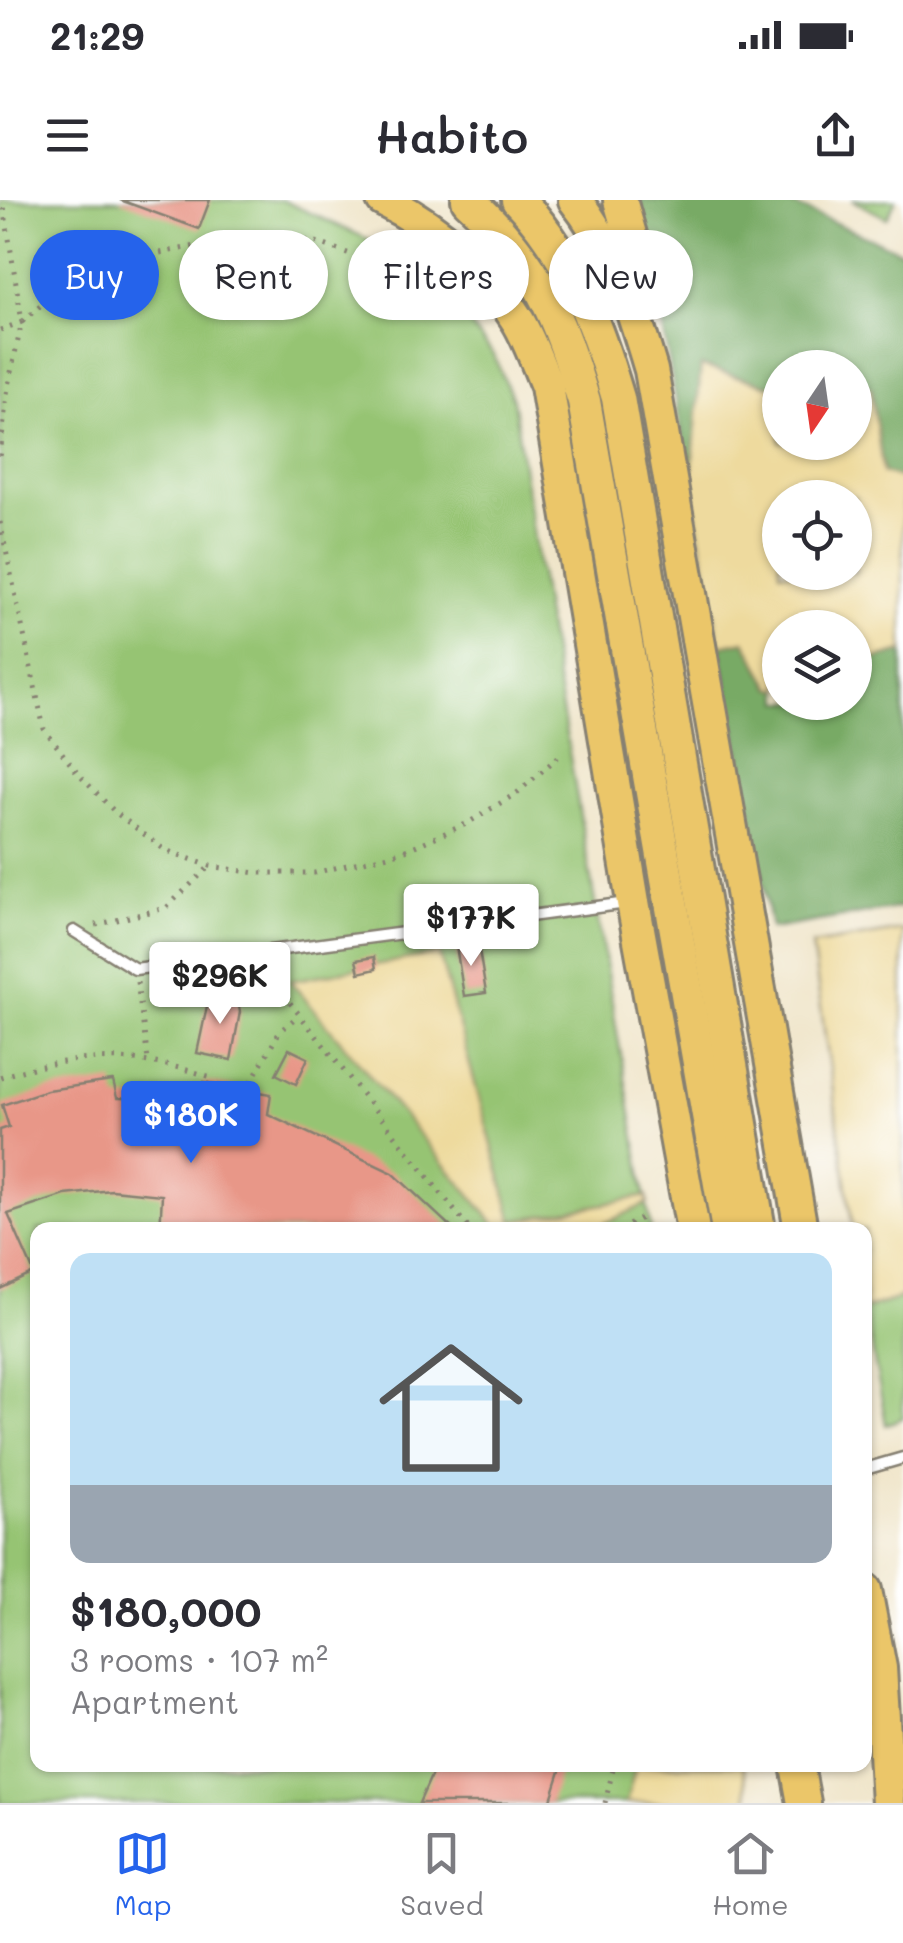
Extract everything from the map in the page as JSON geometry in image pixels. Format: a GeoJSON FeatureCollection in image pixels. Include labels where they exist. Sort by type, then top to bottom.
{"type":"FeatureCollection","features":[{"type":"Feature","properties":{"kind":"highway"},"geometry":{"type":"LineString","coordinates":[[384,200],[411,214],[474,264],[518,321],[548,386],[692,1222]]}},
{"type":"Feature","properties":{"kind":"highway"},"geometry":{"type":"LineString","coordinates":[[468,200],[495,225],[533,271],[564,334],[584,401],[757,1222]]}},
{"type":"Feature","properties":{"kind":"highway"},"geometry":{"type":"LineString","coordinates":[[518,200],[563,260],[598,330],[618,398],[727,1222]]}},
{"type":"Feature","properties":{"kind":"highway"},"geometry":{"type":"LineString","coordinates":[[575,200],[595,226],[630,298],[647,356]]}},
{"type":"Feature","properties":{"kind":"highway"},"geometry":{"type":"LineString","coordinates":[[620,200],[641,273],[647,356],[800,1222]]}},
{"type":"Feature","properties":{"kind":"highway"},"geometry":{"type":"LineString","coordinates":[[872,1626],[880,1668],[888,1803]]}},
{"type":"Feature","properties":{"kind":"highway"},"geometry":{"type":"LineString","coordinates":[[799,1772],[807,1803]]}},
{"type":"Feature","properties":{"kind":"highway"},"geometry":{"type":"LineString","coordinates":[[805,1772],[807,1803]]}},
{"type":"Feature","properties":{"kind":"highway"},"geometry":{"type":"LineString","coordinates":[[869,1772],[876,1803]]}},
{"type":"Feature","properties":{"kind":"lane"},"geometry":{"type":"LineString","coordinates":[[74,931],[135,969],[634,902]]}},
{"type":"Feature","properties":{"kind":"lane"},"geometry":{"type":"LineString","coordinates":[[872,1468],[903,1458]]}},
{"type":"Feature","properties":{"kind":"path"},"geometry":{"type":"LineString","coordinates":[[0,456],[8,386],[22,322],[2,200]]}},
{"type":"Feature","properties":{"kind":"path"},"geometry":{"type":"LineString","coordinates":[[0,330],[22,322],[64,285],[114,262],[168,250],[244,238],[313,241],[348,253]]}},
{"type":"Feature","properties":{"kind":"path"},"geometry":{"type":"LineString","coordinates":[[0,522],[44,729],[79,775],[116,813],[165,850],[210,866],[256,873],[314,874],[401,852],[466,824],[500,803],[558,757]]}},
{"type":"Feature","properties":{"kind":"path"},"geometry":{"type":"LineString","coordinates":[[74,931],[166,908],[210,866]]}},
{"type":"Feature","properties":{"kind":"path"},"geometry":{"type":"LineString","coordinates":[[251,954],[464,1222]]}},
{"type":"Feature","properties":{"kind":"path"},"geometry":{"type":"LineString","coordinates":[[135,969],[148,1060]]}},
{"type":"Feature","properties":{"kind":"path"},"geometry":{"type":"LineString","coordinates":[[251,1082],[280,1031],[299,1015]]}},
{"type":"Feature","properties":{"kind":"path"},"geometry":{"type":"LineString","coordinates":[[0,1078],[63,1060],[90,1058],[148,1060],[212,1077]]}},
{"type":"Feature","properties":{"kind":"path"},"geometry":{"type":"LineString","coordinates":[[635,1222],[642,1218]]}},
{"type":"Feature","properties":{"kind":"path"},"geometry":{"type":"LineString","coordinates":[[606,1803],[613,1772]]}},
{"type":"Feature","properties":{"kind":"green space"},"geometry":{"type":"Polygon","coordinates":[[[0,200],[282,200],[348,230],[348,320],[467,320],[493,354],[513,399],[545,611],[650,1222],[30,1222],[30,1772],[743,1772],[749,1803],[0,1803],[0,200]]]}},
{"type":"Feature","properties":{"kind":"green space"},"geometry":{"type":"Polygon","coordinates":[[[640,200],[782,200],[903,252],[903,478],[883,473],[872,396],[872,350],[762,350],[762,384],[702,366],[691,485],[661,320],[693,320],[693,230],[645,230],[640,200]]]}},
{"type":"Feature","properties":{"kind":"green space"},"geometry":{"type":"Polygon","coordinates":[[[852,200],[896,200],[887,218],[852,200]]]}},
{"type":"Feature","properties":{"kind":"green space"},"geometry":{"type":"Polygon","coordinates":[[[745,641],[762,672],[762,720],[872,720],[872,659],[903,651],[903,907],[771,929],[720,646],[745,641]]]}},
{"type":"Feature","properties":{"kind":"green space"},"geometry":{"type":"Polygon","coordinates":[[[903,1297],[903,1418],[886,1425],[872,1348],[872,1307],[903,1297]]]}},
{"type":"Feature","properties":{"kind":"sand"},"geometry":{"type":"Polygon","coordinates":[[[701,366],[762,384],[762,460],[872,460],[872,395],[883,473],[903,478],[903,651],[872,659],[872,610],[762,610],[762,671],[745,641],[720,646],[691,485],[701,366]]]}},
{"type":"Feature","properties":{"kind":"sand"},"geometry":{"type":"Polygon","coordinates":[[[903,930],[903,1297],[872,1307],[872,1222],[852,1222],[812,945],[903,930]]]}},
{"type":"Feature","properties":{"kind":"sand"},"geometry":{"type":"Polygon","coordinates":[[[439,953],[513,1221],[647,1196],[648,1203],[608,1222],[493,1222],[290,981],[439,953]]]}},
{"type":"Feature","properties":{"kind":"sand"},"geometry":{"type":"Polygon","coordinates":[[[634,1772],[744,1772],[749,1803],[626,1803],[634,1772]]]}},
{"type":"Feature","properties":{"kind":"building"},"geometry":{"type":"Polygon","coordinates":[[[120,200],[210,200],[199,229],[120,200]]]}},
{"type":"Feature","properties":{"kind":"building"},"geometry":{"type":"Polygon","coordinates":[[[478,943],[486,993],[464,996],[456,946],[478,943]]]}},
{"type":"Feature","properties":{"kind":"building"},"geometry":{"type":"Polygon","coordinates":[[[374,957],[376,969],[359,973],[356,960],[374,957]]]}},
{"type":"Feature","properties":{"kind":"building"},"geometry":{"type":"Polygon","coordinates":[[[237,995],[240,1012],[231,1060],[197,1053],[209,997],[237,995]]]}},
{"type":"Feature","properties":{"kind":"building"},"geometry":{"type":"Polygon","coordinates":[[[289,1049],[308,1058],[296,1084],[276,1074],[289,1049]]]}},
{"type":"Feature","properties":{"kind":"building"},"geometry":{"type":"Polygon","coordinates":[[[113,1081],[117,1098],[200,1099],[204,1082],[271,1094],[268,1114],[393,1173],[445,1222],[160,1222],[162,1195],[112,1190],[65,1195],[8,1214],[30,1264],[30,1275],[0,1289],[0,1130],[9,1127],[2,1105],[47,1090],[113,1081]]]}},
{"type":"Feature","properties":{"kind":"building"},"geometry":{"type":"Polygon","coordinates":[[[433,1772],[560,1772],[550,1803],[419,1803],[433,1772]]]}}]}
